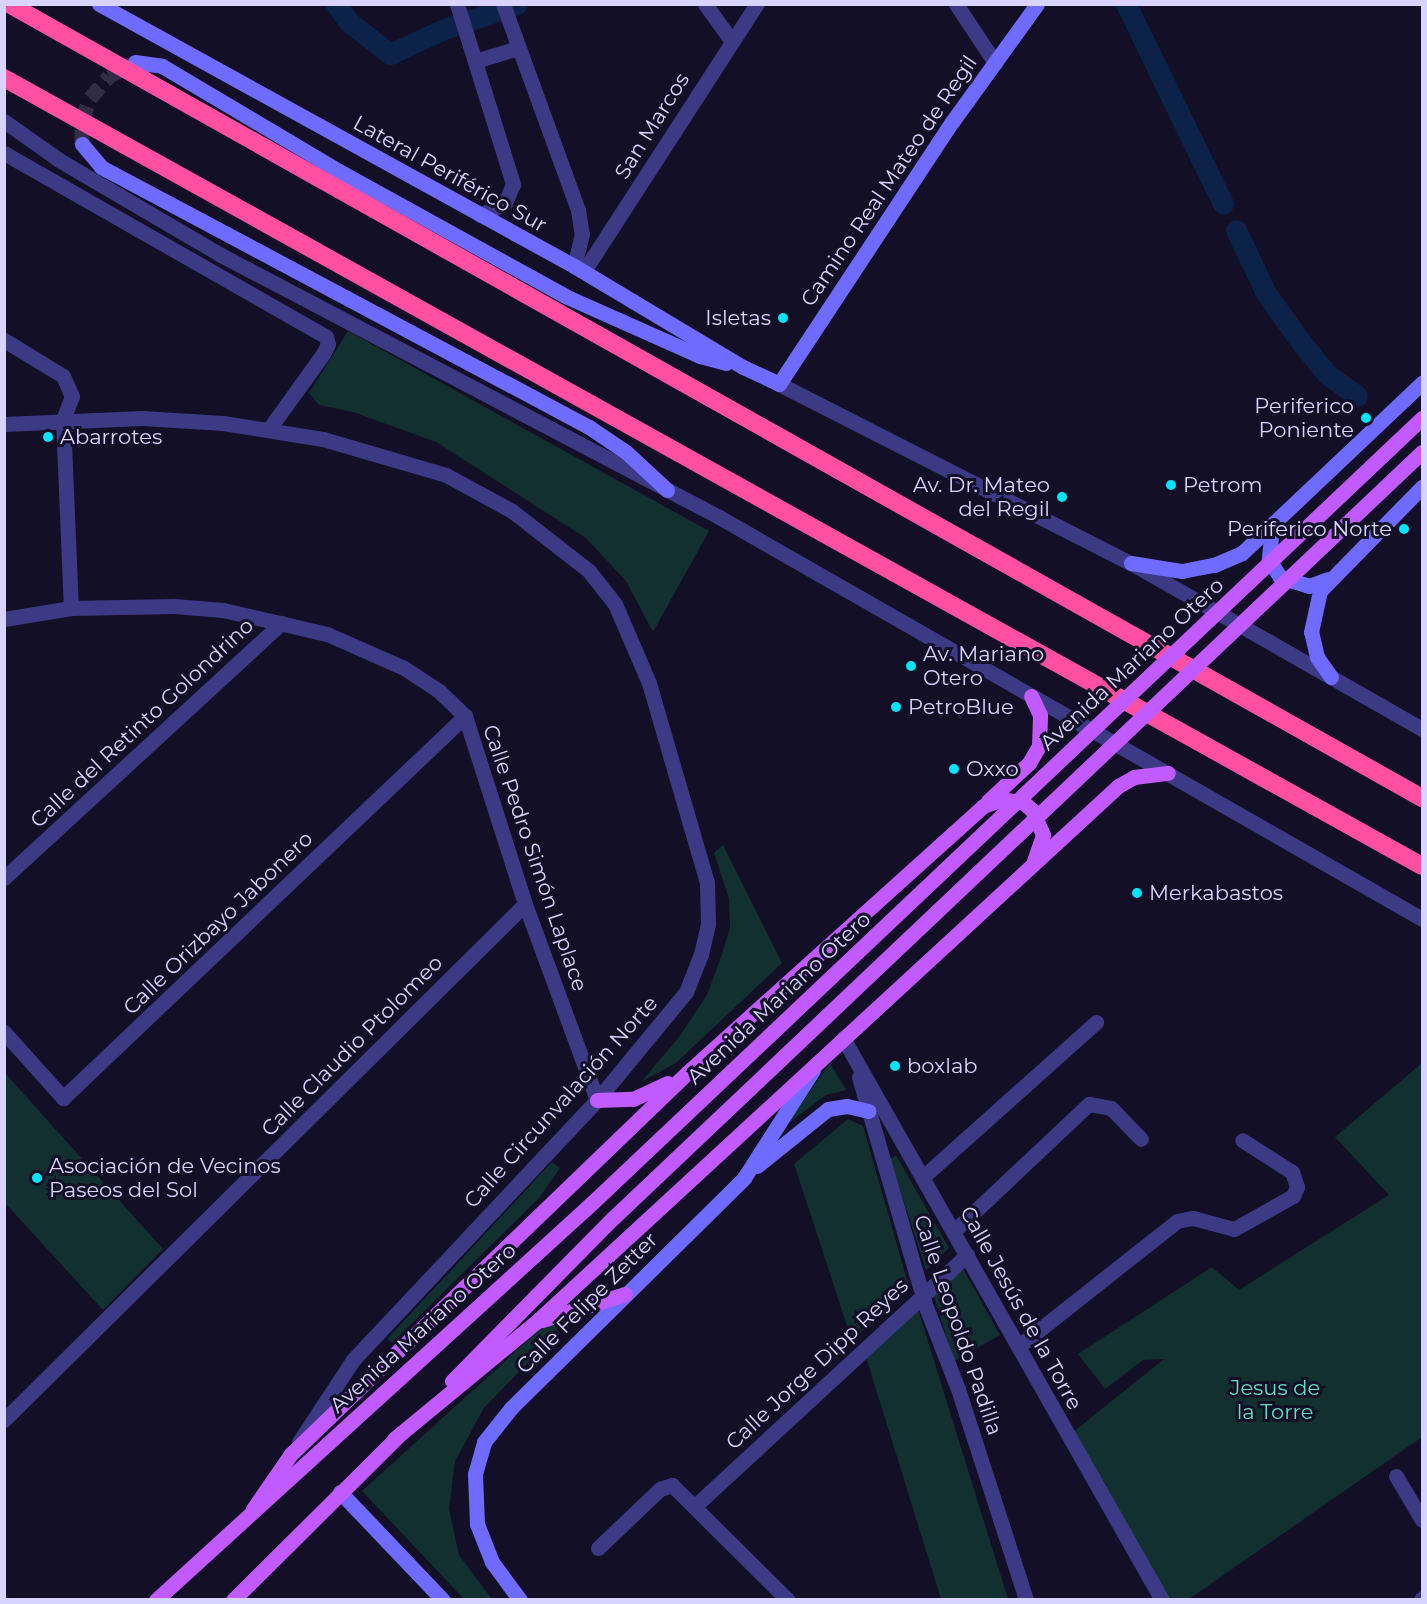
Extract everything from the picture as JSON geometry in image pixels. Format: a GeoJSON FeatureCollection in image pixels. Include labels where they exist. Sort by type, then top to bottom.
{"type":"FeatureCollection","features":[{"type":"Feature","properties":{"kind":"highway"},"geometry":{"type":"LineString","coordinates":[[9,4],[1422,798]]}},
{"type":"Feature","properties":{"kind":"highway"},"geometry":{"type":"LineString","coordinates":[[4,78],[1422,866]]}},
{"type":"Feature","properties":{"kind":"main road","name":"Lateral Periférico Sur"},"geometry":{"type":"LineString","coordinates":[[99,4],[579,268],[743,367],[779,384]]}},
{"type":"Feature","properties":{"kind":"main road","name":"Camino Real Mateo de Regil"},"geometry":{"type":"LineString","coordinates":[[779,384],[1037,4]]}},
{"type":"Feature","properties":{"kind":"main road"},"geometry":{"type":"LineString","coordinates":[[135,63],[162,66],[339,171],[565,296],[700,356],[743,367]]}},
{"type":"Feature","properties":{"kind":"main road"},"geometry":{"type":"LineString","coordinates":[[82,144],[101,167],[589,427],[626,452],[667,490]]}},
{"type":"Feature","properties":{"kind":"main road"},"geometry":{"type":"LineString","coordinates":[[1131,563],[1167,571],[1214,565],[1242,553],[1272,528],[1422,383]]}},
{"type":"Feature","properties":{"kind":"main road","name":"Avenida Mariano Otero"},"geometry":{"type":"LineString","coordinates":[[156,1599],[594,1201],[1422,418]]}},
{"type":"Feature","properties":{"kind":"main road"},"geometry":{"type":"LineString","coordinates":[[233,1599],[613,1218],[1422,452]]}},
{"type":"Feature","properties":{"kind":"main road"},"geometry":{"type":"LineString","coordinates":[[1331,677],[1317,657],[1311,632],[1315,604],[1328,579],[1422,487]]}},
{"type":"Feature","properties":{"kind":"main road"},"geometry":{"type":"LineString","coordinates":[[1272,528],[1267,548],[1280,577],[1309,586],[1328,579]]}},
{"type":"Feature","properties":{"kind":"main road"},"geometry":{"type":"LineString","coordinates":[[253,1509],[291,1455],[689,1071],[1029,763],[1039,746],[1041,715],[1031,696]]}},
{"type":"Feature","properties":{"kind":"main road"},"geometry":{"type":"LineString","coordinates":[[394,1439],[536,1322],[1034,861],[1127,780],[1147,774],[1168,773]]}},
{"type":"Feature","properties":{"kind":"main road"},"geometry":{"type":"LineString","coordinates":[[975,813],[1003,799],[1024,803],[1032,810],[1043,835],[1034,861]]}},
{"type":"Feature","properties":{"kind":"main road","name":"Calle Felipe Zetter"},"geometry":{"type":"LineString","coordinates":[[520,1599],[492,1562],[477,1524],[474,1491],[481,1450],[494,1425],[744,1178],[821,1057]]}},
{"type":"Feature","properties":{"kind":"main road"},"geometry":{"type":"LineString","coordinates":[[597,1100],[633,1099],[657,1090],[689,1071]]}},
{"type":"Feature","properties":{"kind":"main road"},"geometry":{"type":"LineString","coordinates":[[744,1178],[828,1109],[847,1106],[868,1112]]}},
{"type":"Feature","properties":{"kind":"main road"},"geometry":{"type":"LineString","coordinates":[[536,1322],[625,1294]]}},
{"type":"Feature","properties":{"kind":"main road"},"geometry":{"type":"LineString","coordinates":[[340,1492],[443,1599]]}},
{"type":"Feature","properties":{"kind":"street"},"geometry":{"type":"LineString","coordinates":[[457,4],[513,184],[505,203],[480,215]]}},
{"type":"Feature","properties":{"kind":"street"},"geometry":{"type":"LineString","coordinates":[[503,4],[578,210],[582,240],[579,268]]}},
{"type":"Feature","properties":{"kind":"street"},"geometry":{"type":"LineString","coordinates":[[705,4],[731,40]]}},
{"type":"Feature","properties":{"kind":"street","name":"San Marcos"},"geometry":{"type":"LineString","coordinates":[[579,268],[757,4]]}},
{"type":"Feature","properties":{"kind":"street"},"geometry":{"type":"LineString","coordinates":[[956,4],[995,63]]}},
{"type":"Feature","properties":{"kind":"street"},"geometry":{"type":"LineString","coordinates":[[474,58],[516,44]]}},
{"type":"Feature","properties":{"kind":"street"},"geometry":{"type":"LineString","coordinates":[[4,121],[59,160]]}},
{"type":"Feature","properties":{"kind":"street"},"geometry":{"type":"LineString","coordinates":[[4,131],[59,160],[219,254],[667,490],[1422,919]]}},
{"type":"Feature","properties":{"kind":"street"},"geometry":{"type":"LineString","coordinates":[[4,153],[326,337],[328,344],[323,354],[270,429]]}},
{"type":"Feature","properties":{"kind":"street"},"geometry":{"type":"LineString","coordinates":[[4,340],[63,376],[72,396],[63,419],[71,608]]}},
{"type":"Feature","properties":{"kind":"street"},"geometry":{"type":"LineString","coordinates":[[779,384],[1131,563],[1422,729]]}},
{"type":"Feature","properties":{"kind":"street","name":"Calle Circunvalación Norte"},"geometry":{"type":"LineString","coordinates":[[4,424],[63,419],[151,418],[270,429],[404,460],[480,491],[589,572],[606,589],[628,629],[650,683],[707,883],[708,924],[701,954],[686,992],[597,1100],[353,1359],[291,1455]]}},
{"type":"Feature","properties":{"kind":"street","name":"Calle Pedro Simón Laplace"},"geometry":{"type":"LineString","coordinates":[[4,619],[71,608],[174,606],[223,610],[327,634],[404,668],[439,691],[465,716],[525,904],[597,1100]]}},
{"type":"Feature","properties":{"kind":"street","name":"Calle del Retinto Golondrino"},"geometry":{"type":"LineString","coordinates":[[4,878],[281,623]]}},
{"type":"Feature","properties":{"kind":"street","name":"Calle Orizbayo Jabonero"},"geometry":{"type":"LineString","coordinates":[[4,1032],[63,1098],[465,716]]}},
{"type":"Feature","properties":{"kind":"street","name":"Calle Claudio Ptolomeo"},"geometry":{"type":"LineString","coordinates":[[4,1420],[525,904]]}},
{"type":"Feature","properties":{"kind":"street"},"geometry":{"type":"LineString","coordinates":[[924,1176],[1096,1022]]}},
{"type":"Feature","properties":{"kind":"street","name":"Calle Jesús de la Torre"},"geometry":{"type":"LineString","coordinates":[[843,1038],[1020,1345],[1099,1494],[1161,1599]]}},
{"type":"Feature","properties":{"kind":"street","name":"Calle Leopoldo Padilla"},"geometry":{"type":"LineString","coordinates":[[856,1061],[868,1112],[923,1295],[958,1389],[1026,1599]]}},
{"type":"Feature","properties":{"kind":"street"},"geometry":{"type":"LineString","coordinates":[[954,1230],[1089,1104],[1111,1108],[1141,1139]]}},
{"type":"Feature","properties":{"kind":"street"},"geometry":{"type":"LineString","coordinates":[[1020,1345],[1178,1221],[1193,1218],[1234,1229],[1293,1196],[1297,1187],[1292,1172],[1242,1140]]}},
{"type":"Feature","properties":{"kind":"street","name":"Calle Jorge Dipp Reyes"},"geometry":{"type":"LineString","coordinates":[[696,1505],[967,1255]]}},
{"type":"Feature","properties":{"kind":"street"},"geometry":{"type":"LineString","coordinates":[[1396,1476],[1422,1520]]}},
{"type":"Feature","properties":{"kind":"street"},"geometry":{"type":"LineString","coordinates":[[598,1548],[668,1484],[696,1505],[788,1599]]}},
{"type":"Feature","properties":{"kind":"green space"},"geometry":{"type":"Polygon","coordinates":[[[348,331],[709,531],[653,632],[626,581],[586,538],[436,442],[353,412],[319,405],[309,393],[348,331]]]}},
{"type":"Feature","properties":{"kind":"green space"},"geometry":{"type":"Polygon","coordinates":[[[723,845],[782,963],[676,1063],[641,1082],[679,1037],[707,995],[721,957],[730,928],[729,899],[714,853],[723,845]]]}},
{"type":"Feature","properties":{"kind":"green space"},"geometry":{"type":"Polygon","coordinates":[[[830,1063],[846,1090],[826,1095],[786,1125],[830,1063]]]}},
{"type":"Feature","properties":{"kind":"green space","name":"Jesus de la Torre"},"geometry":{"type":"Polygon","coordinates":[[[1422,1063],[1422,1437],[1189,1599],[1170,1600],[1072,1433],[1164,1359],[1143,1360],[1105,1389],[1078,1354],[1212,1267],[1239,1290],[1389,1195],[1335,1137],[1422,1063]]]}},
{"type":"Feature","properties":{"kind":"green space"},"geometry":{"type":"Polygon","coordinates":[[[5,1073],[163,1249],[103,1310],[5,1203],[5,1073]]]}},
{"type":"Feature","properties":{"kind":"green space"},"geometry":{"type":"Polygon","coordinates":[[[848,1119],[863,1126],[909,1287],[852,1341],[794,1164],[848,1119]]]}},
{"type":"Feature","properties":{"kind":"green space"},"geometry":{"type":"Polygon","coordinates":[[[896,1155],[949,1248],[926,1270],[890,1159],[896,1155]]]}},
{"type":"Feature","properties":{"kind":"green space"},"geometry":{"type":"Polygon","coordinates":[[[552,1162],[560,1168],[539,1198],[392,1343],[387,1339],[552,1162]]]}},
{"type":"Feature","properties":{"kind":"green space"},"geometry":{"type":"Polygon","coordinates":[[[962,1267],[1000,1335],[954,1361],[933,1293],[962,1267]]]}},
{"type":"Feature","properties":{"kind":"green space"},"geometry":{"type":"Polygon","coordinates":[[[918,1309],[1008,1599],[941,1599],[866,1357],[918,1309]]]}},
{"type":"Feature","properties":{"kind":"green space"},"geometry":{"type":"Polygon","coordinates":[[[570,1319],[484,1408],[455,1461],[449,1509],[459,1555],[492,1599],[464,1599],[362,1491],[546,1324],[570,1319]]]}},
{"type":"Feature","properties":{"kind":"waterway"},"geometry":{"type":"LineString","coordinates":[[336,4],[349,22],[390,54],[442,30],[517,4]]}},
{"type":"Feature","properties":{"kind":"waterway"},"geometry":{"type":"LineString","coordinates":[[1126,4],[1223,204]]}},
{"type":"Feature","properties":{"kind":"waterway"},"geometry":{"type":"LineString","coordinates":[[1236,230],[1266,293],[1301,342],[1327,374],[1357,396]]}},
{"type":"Feature","properties":{"kind":"tunnel"},"geometry":{"type":"LineString","coordinates":[[82,144],[82,120],[90,98],[109,76],[132,64]]}},
{"type":"Feature","properties":{"kind":"place","name":"Isletas"},"geometry":{"type":"Point","coordinates":[783,318]}},
{"type":"Feature","properties":{"kind":"place","name":"Periferico Poniente"},"geometry":{"type":"Point","coordinates":[1366,418]}},
{"type":"Feature","properties":{"kind":"place","name":"Abarrotes"},"geometry":{"type":"Point","coordinates":[48,437]}},
{"type":"Feature","properties":{"kind":"place","name":"Petrom"},"geometry":{"type":"Point","coordinates":[1171,485]}},
{"type":"Feature","properties":{"kind":"place","name":"Av. Dr. Mateo del Regil"},"geometry":{"type":"Point","coordinates":[1062,497]}},
{"type":"Feature","properties":{"kind":"place","name":"Periferico Norte"},"geometry":{"type":"Point","coordinates":[1404,529]}},
{"type":"Feature","properties":{"kind":"place","name":"Av. Mariano Otero"},"geometry":{"type":"Point","coordinates":[911,666]}},
{"type":"Feature","properties":{"kind":"place","name":"PetroBlue"},"geometry":{"type":"Point","coordinates":[896,707]}},
{"type":"Feature","properties":{"kind":"place","name":"Oxxo"},"geometry":{"type":"Point","coordinates":[954,769]}},
{"type":"Feature","properties":{"kind":"place","name":"Merkabastos"},"geometry":{"type":"Point","coordinates":[1137,893]}},
{"type":"Feature","properties":{"kind":"place","name":"boxlab"},"geometry":{"type":"Point","coordinates":[895,1066]}},
{"type":"Feature","properties":{"kind":"place","name":"Asociación de Vecinos Paseos del Sol"},"geometry":{"type":"Point","coordinates":[37,1178]}}]}
